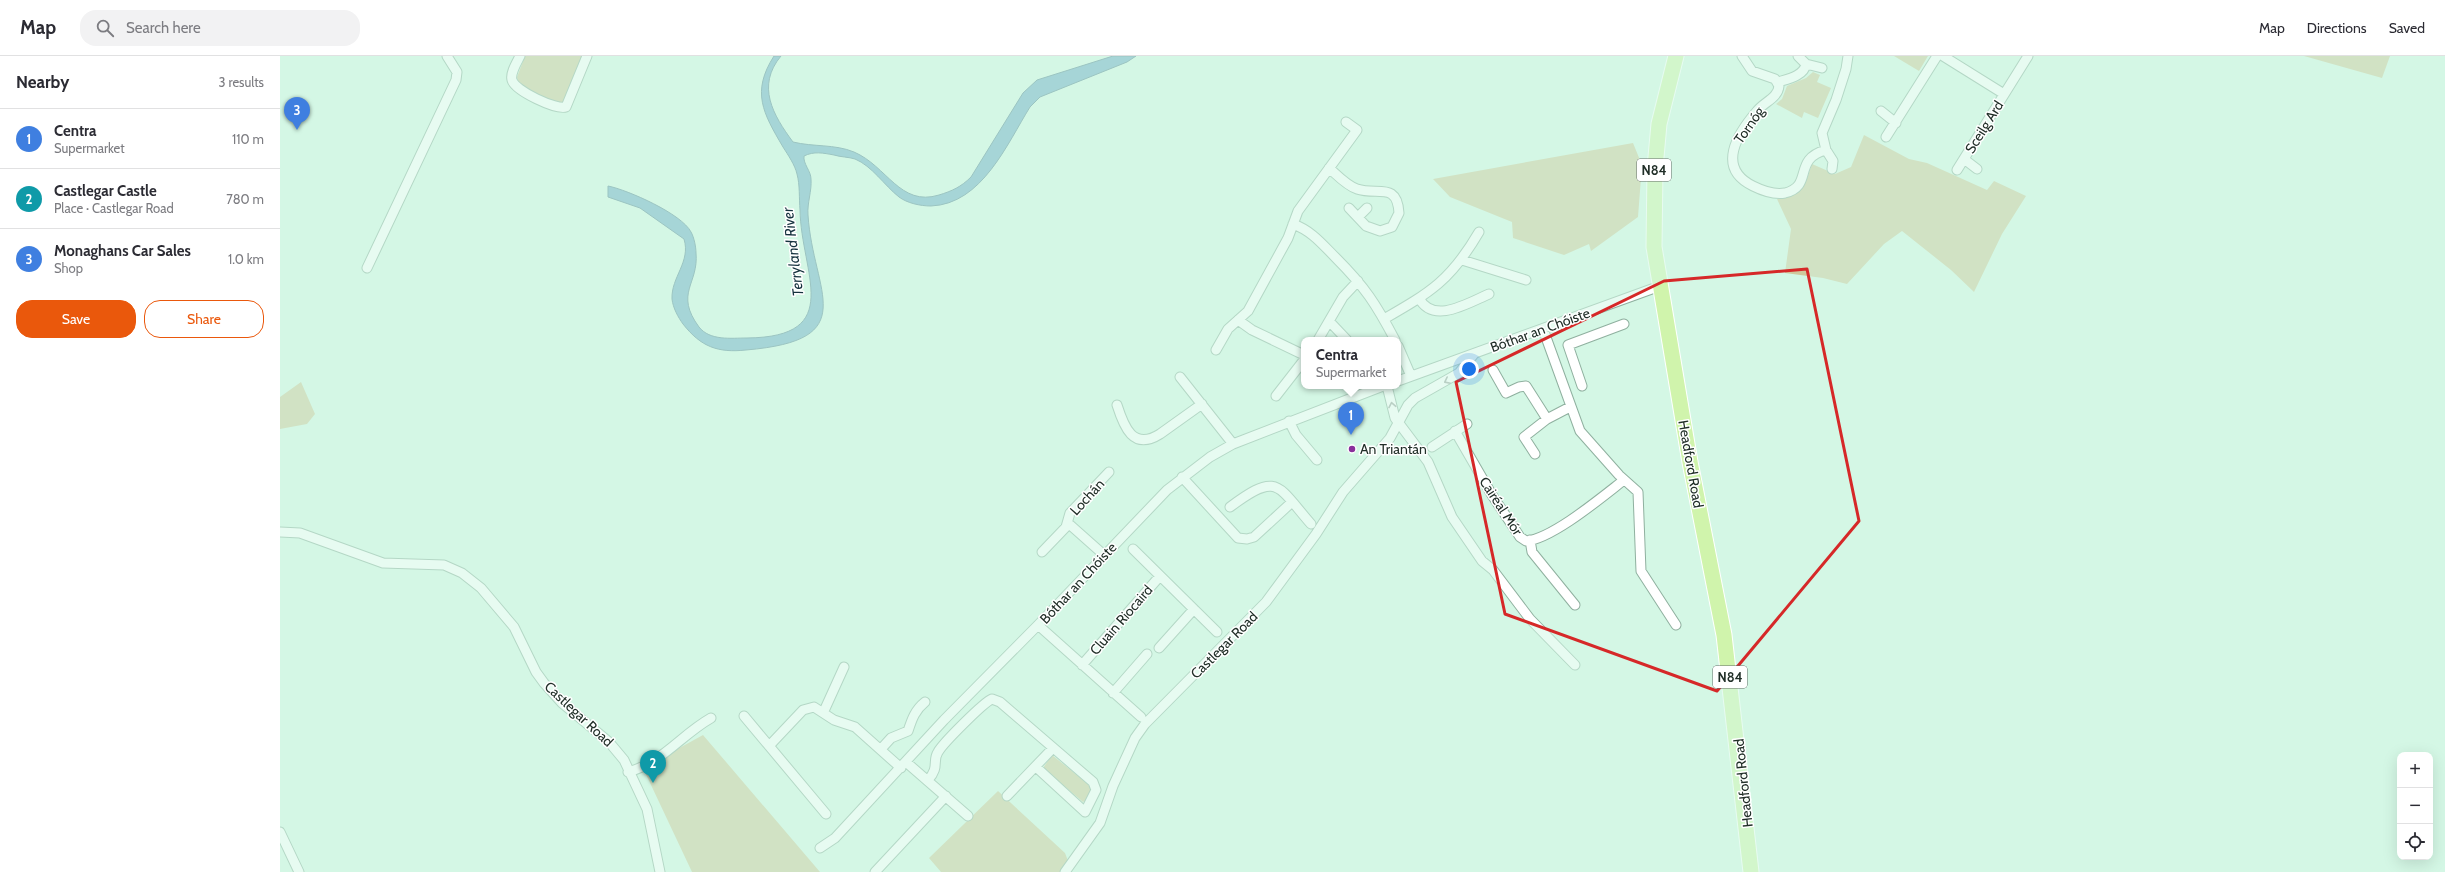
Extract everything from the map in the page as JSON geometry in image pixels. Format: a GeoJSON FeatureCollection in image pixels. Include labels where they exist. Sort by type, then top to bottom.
{"type":"FeatureCollection","features":[{"type":"Feature","properties":{"kind":"main road","name":"Headford Road"},"geometry":{"type":"LineString","coordinates":[[1676,56],[1659,124],[1654,168],[1654,247],[1690,462],[1724,635],[1751,872]]}},
{"type":"Feature","properties":{"kind":"street"},"geometry":{"type":"LineString","coordinates":[[367,268],[456,80],[457,72],[447,56]]}},
{"type":"Feature","properties":{"kind":"street"},"geometry":{"type":"LineString","coordinates":[[520,56],[512,77],[514,84],[520,89],[559,108],[566,107],[570,100],[587,56]]}},
{"type":"Feature","properties":{"kind":"street"},"geometry":{"type":"LineString","coordinates":[[1742,56],[1752,71],[1775,79],[1778,82],[1800,74],[1806,64]]}},
{"type":"Feature","properties":{"kind":"street"},"geometry":{"type":"LineString","coordinates":[[1798,56],[1806,64],[1822,68]]}},
{"type":"Feature","properties":{"kind":"street"},"geometry":{"type":"LineString","coordinates":[[1832,169],[1833,161],[1826,150],[1822,133],[1836,100],[1846,69],[1848,56]]}},
{"type":"Feature","properties":{"kind":"street"},"geometry":{"type":"LineString","coordinates":[[1886,137],[1937,56]]}},
{"type":"Feature","properties":{"kind":"street","name":"Sceilg Ard"},"geometry":{"type":"LineString","coordinates":[[1943,56],[2004,94]]}},
{"type":"Feature","properties":{"kind":"street","name":"Sceilg Ard"},"geometry":{"type":"LineString","coordinates":[[1957,170],[2028,56]]}},
{"type":"Feature","properties":{"kind":"street","name":"Tornóg"},"geometry":{"type":"LineString","coordinates":[[1778,82],[1779,89],[1776,95],[1753,116],[1734,148],[1732,163],[1736,173],[1742,179],[1764,191],[1784,193],[1794,190],[1801,183],[1805,165],[1811,156],[1826,150]]}},
{"type":"Feature","properties":{"kind":"street"},"geometry":{"type":"LineString","coordinates":[[1881,111],[1896,123]]}},
{"type":"Feature","properties":{"kind":"street"},"geometry":{"type":"LineString","coordinates":[[1216,350],[1228,329],[1248,311],[1276,261],[1303,203],[1357,130],[1346,122]]}},
{"type":"Feature","properties":{"kind":"street","name":"Sceilg Ard"},"geometry":{"type":"LineString","coordinates":[[1964,159],[1977,169]]}},
{"type":"Feature","properties":{"kind":"street"},"geometry":{"type":"LineString","coordinates":[[1329,168],[1355,189],[1382,190],[1391,194],[1396,199],[1399,213],[1396,222],[1386,230],[1373,230],[1366,226],[1349,208]]}},
{"type":"Feature","properties":{"kind":"street"},"geometry":{"type":"LineString","coordinates":[[1358,217],[1367,208]]}},
{"type":"Feature","properties":{"kind":"street"},"geometry":{"type":"LineString","coordinates":[[1293,224],[1311,232],[1358,280],[1371,296],[1393,337]]}},
{"type":"Feature","properties":{"kind":"street"},"geometry":{"type":"LineString","coordinates":[[1384,319],[1443,282],[1462,260],[1479,232]]}},
{"type":"Feature","properties":{"kind":"street"},"geometry":{"type":"LineString","coordinates":[[1462,260],[1526,280]]}},
{"type":"Feature","properties":{"kind":"street"},"geometry":{"type":"LineString","coordinates":[[1320,337],[1343,297],[1358,280]]}},
{"type":"Feature","properties":{"kind":"street","name":"Bóthar an Chóiste"},"geometry":{"type":"LineString","coordinates":[[1401,380],[1660,286]]}},
{"type":"Feature","properties":{"kind":"street"},"geometry":{"type":"LineString","coordinates":[[1419,298],[1426,309],[1438,312],[1489,294]]}},
{"type":"Feature","properties":{"kind":"street"},"geometry":{"type":"LineString","coordinates":[[1238,320],[1252,330],[1272,338],[1301,353]]}},
{"type":"Feature","properties":{"kind":"street"},"geometry":{"type":"LineString","coordinates":[[1330,320],[1345,337]]}},
{"type":"Feature","properties":{"kind":"street"},"geometry":{"type":"LineString","coordinates":[[1582,386],[1568,345],[1624,324]]}},
{"type":"Feature","properties":{"kind":"street"},"geometry":{"type":"LineString","coordinates":[[1543,329],[1570,407],[1582,435],[1624,480],[1638,492],[1641,571],[1676,625]]}},
{"type":"Feature","properties":{"kind":"street"},"geometry":{"type":"LineString","coordinates":[[1552,356],[1569,349]]}},
{"type":"Feature","properties":{"kind":"street"},"geometry":{"type":"LineString","coordinates":[[1401,353],[1411,376]]}},
{"type":"Feature","properties":{"kind":"street","name":"Castlegar Road"},"geometry":{"type":"LineString","coordinates":[[1065,872],[1100,823],[1113,786],[1135,738],[1145,724],[1266,602],[1316,534],[1343,492],[1390,438],[1408,405],[1415,398],[1455,377],[1474,354]]}},
{"type":"Feature","properties":{"kind":"street"},"geometry":{"type":"LineString","coordinates":[[1276,396],[1301,364]]}},
{"type":"Feature","properties":{"kind":"street"},"geometry":{"type":"LineString","coordinates":[[1493,370],[1506,393],[1519,387],[1526,386],[1547,419]]}},
{"type":"Feature","properties":{"kind":"street"},"geometry":{"type":"LineString","coordinates":[[1180,377],[1234,444]]}},
{"type":"Feature","properties":{"kind":"street","name":"Bóthar an Chóiste"},"geometry":{"type":"LineString","coordinates":[[820,848],[835,838],[944,720],[1038,625],[1154,502],[1182,477],[1234,444],[1289,421],[1375,389]]}},
{"type":"Feature","properties":{"kind":"street"},"geometry":{"type":"LineString","coordinates":[[1388,389],[1398,424],[1428,462],[1452,517],[1482,561],[1492,570],[1530,619],[1575,665]]}},
{"type":"Feature","properties":{"kind":"street"},"geometry":{"type":"LineString","coordinates":[[1117,405],[1127,431],[1133,436],[1153,439],[1202,404]]}},
{"type":"Feature","properties":{"kind":"street"},"geometry":{"type":"LineString","coordinates":[[1535,454],[1524,437],[1547,419],[1570,407]]}},
{"type":"Feature","properties":{"kind":"street"},"geometry":{"type":"LineString","coordinates":[[1289,421],[1296,435],[1318,460]]}},
{"type":"Feature","properties":{"kind":"street"},"geometry":{"type":"LineString","coordinates":[[1432,448],[1467,424]]}},
{"type":"Feature","properties":{"kind":"street","name":"Cairéal Mór"},"geometry":{"type":"LineString","coordinates":[[1455,431],[1492,495],[1520,537],[1530,540],[1563,524],[1624,480]]}},
{"type":"Feature","properties":{"kind":"street","name":"Lochán"},"geometry":{"type":"LineString","coordinates":[[1042,552],[1068,523],[1070,513],[1109,472]]}},
{"type":"Feature","properties":{"kind":"street"},"geometry":{"type":"LineString","coordinates":[[1182,477],[1238,538],[1246,539],[1254,537],[1292,502]]}},
{"type":"Feature","properties":{"kind":"street"},"geometry":{"type":"LineString","coordinates":[[1230,507],[1264,485],[1281,489],[1311,524]]}},
{"type":"Feature","properties":{"kind":"street","name":"Lochán"},"geometry":{"type":"LineString","coordinates":[[1068,523],[1104,555]]}},
{"type":"Feature","properties":{"kind":"street","name":"Castlegar Road"},"geometry":{"type":"LineString","coordinates":[[280,532],[300,533],[383,563],[400,565],[436,564],[462,573],[481,588],[507,617],[536,672],[544,683],[562,702],[617,751],[647,809],[660,872]]}},
{"type":"Feature","properties":{"kind":"street"},"geometry":{"type":"LineString","coordinates":[[1530,540],[1532,552],[1575,605]]}},
{"type":"Feature","properties":{"kind":"street","name":"Cluain Riocaird"},"geometry":{"type":"LineString","coordinates":[[1133,549],[1217,632]]}},
{"type":"Feature","properties":{"kind":"street","name":"Cluain Riocaird"},"geometry":{"type":"LineString","coordinates":[[1082,665],[1160,576]]}},
{"type":"Feature","properties":{"kind":"street"},"geometry":{"type":"LineString","coordinates":[[1159,648],[1194,609]]}},
{"type":"Feature","properties":{"kind":"street","name":"Cluain Riocaird"},"geometry":{"type":"LineString","coordinates":[[1038,625],[1141,717]]}},
{"type":"Feature","properties":{"kind":"street"},"geometry":{"type":"LineString","coordinates":[[1113,693],[1147,654]]}},
{"type":"Feature","properties":{"kind":"street"},"geometry":{"type":"LineString","coordinates":[[824,712],[844,667]]}},
{"type":"Feature","properties":{"kind":"street"},"geometry":{"type":"LineString","coordinates":[[928,780],[936,769],[938,752],[983,705],[992,699],[1000,702],[1095,786],[1094,798],[1085,812],[1036,766]]}},
{"type":"Feature","properties":{"kind":"street"},"geometry":{"type":"LineString","coordinates":[[881,749],[891,738],[908,731],[913,717],[919,707],[925,702]]}},
{"type":"Feature","properties":{"kind":"street"},"geometry":{"type":"LineString","coordinates":[[769,746],[803,710],[814,706],[834,720],[855,727],[881,749],[928,780],[968,816]]}},
{"type":"Feature","properties":{"kind":"street"},"geometry":{"type":"LineString","coordinates":[[744,716],[826,814]]}},
{"type":"Feature","properties":{"kind":"street"},"geometry":{"type":"LineString","coordinates":[[628,772],[642,768],[663,756],[692,729],[711,718]]}},
{"type":"Feature","properties":{"kind":"street"},"geometry":{"type":"LineString","coordinates":[[1007,796],[1053,748]]}},
{"type":"Feature","properties":{"kind":"street"},"geometry":{"type":"LineString","coordinates":[[875,872],[946,796]]}},
{"type":"Feature","properties":{"kind":"street"},"geometry":{"type":"LineString","coordinates":[[280,832],[299,872]]}},
{"type":"Feature","properties":{"kind":"highlighted area"},"geometry":{"type":"Polygon","coordinates":[[[1807,269],[1859,521],[1717,691],[1505,614],[1456,382],[1664,281],[1807,269]]]}},
{"type":"Feature","properties":{"kind":"shaded area"},"geometry":{"type":"Polygon","coordinates":[[[525,56],[583,56],[564,102],[545,98],[523,86],[517,77],[525,56]]]}},
{"type":"Feature","properties":{"kind":"shaded area"},"geometry":{"type":"Polygon","coordinates":[[[1894,56],[1928,56],[1919,71],[1894,56]]]}},
{"type":"Feature","properties":{"kind":"shaded area"},"geometry":{"type":"Polygon","coordinates":[[[2304,56],[2390,56],[2382,78],[2304,56]]]}},
{"type":"Feature","properties":{"kind":"shaded area"},"geometry":{"type":"Polygon","coordinates":[[[1813,72],[1820,75],[1817,82],[1831,88],[1818,118],[1804,112],[1802,118],[1776,104],[1782,99],[1787,86],[1806,78],[1813,72]]]}},
{"type":"Feature","properties":{"kind":"shaded area"},"geometry":{"type":"Polygon","coordinates":[[[1864,135],[1909,159],[1927,163],[1987,190],[1994,181],[2026,196],[2002,234],[1974,292],[1951,270],[1902,231],[1884,244],[1847,284],[1823,278],[1785,273],[1791,229],[1777,199],[1793,195],[1802,189],[1812,164],[1835,174],[1851,167],[1864,135]]]}},
{"type":"Feature","properties":{"kind":"shaded area"},"geometry":{"type":"Polygon","coordinates":[[[1633,143],[1642,165],[1638,217],[1591,251],[1589,244],[1564,255],[1513,238],[1512,222],[1450,197],[1433,179],[1633,143]]]}},
{"type":"Feature","properties":{"kind":"shaded area"},"geometry":{"type":"Polygon","coordinates":[[[301,382],[315,414],[307,424],[280,429],[280,397],[301,382]]]}},
{"type":"Feature","properties":{"kind":"shaded area"},"geometry":{"type":"Polygon","coordinates":[[[703,735],[820,872],[692,872],[643,768],[703,735]]]}},
{"type":"Feature","properties":{"kind":"shaded area"},"geometry":{"type":"Polygon","coordinates":[[[1052,755],[1093,788],[1090,798],[1083,802],[1043,768],[1052,755]]]}},
{"type":"Feature","properties":{"kind":"shaded area"},"geometry":{"type":"Polygon","coordinates":[[[998,791],[1065,853],[1070,866],[1062,872],[941,872],[929,858],[998,791]]]}},
{"type":"Feature","properties":{"kind":"water"},"geometry":{"type":"Polygon","coordinates":[[[774,56],[781,56],[774,67],[770,78],[770,100],[779,121],[793,142],[847,149],[866,158],[904,190],[914,195],[926,197],[939,195],[952,190],[960,186],[971,177],[1023,93],[1037,80],[1113,56],[1136,56],[1127,62],[1040,97],[1030,107],[1002,154],[979,184],[965,195],[949,203],[927,206],[906,201],[899,197],[867,166],[855,159],[819,153],[811,153],[804,156],[811,176],[808,215],[812,243],[822,289],[823,308],[819,323],[806,336],[783,345],[736,351],[719,349],[711,347],[696,338],[683,324],[673,306],[672,299],[674,284],[685,255],[684,239],[640,208],[608,197],[608,186],[628,192],[654,204],[677,218],[686,225],[691,232],[696,251],[696,264],[689,289],[688,305],[699,327],[709,335],[721,338],[747,338],[778,335],[797,326],[808,314],[811,297],[810,278],[802,234],[797,174],[793,164],[770,124],[762,102],[761,92],[763,81],[774,56]]]}},
{"type":"Feature","properties":{"kind":"place","name":"Monaghans Car Sales"},"geometry":{"type":"Point","coordinates":[297,130]}},
{"type":"Feature","properties":{"kind":"place","name":"Centra"},"geometry":{"type":"Point","coordinates":[1351,435]}},
{"type":"Feature","properties":{"kind":"place","name":"An Triantán"},"geometry":{"type":"Point","coordinates":[1352,449]}},
{"type":"Feature","properties":{"kind":"place","name":"Castlegar Castle"},"geometry":{"type":"Point","coordinates":[653,783]}},
{"type":"Feature","properties":{"kind":"water label","name":"Terryland River"},"geometry":{"type":"Point","coordinates":[793,252]}}]}
